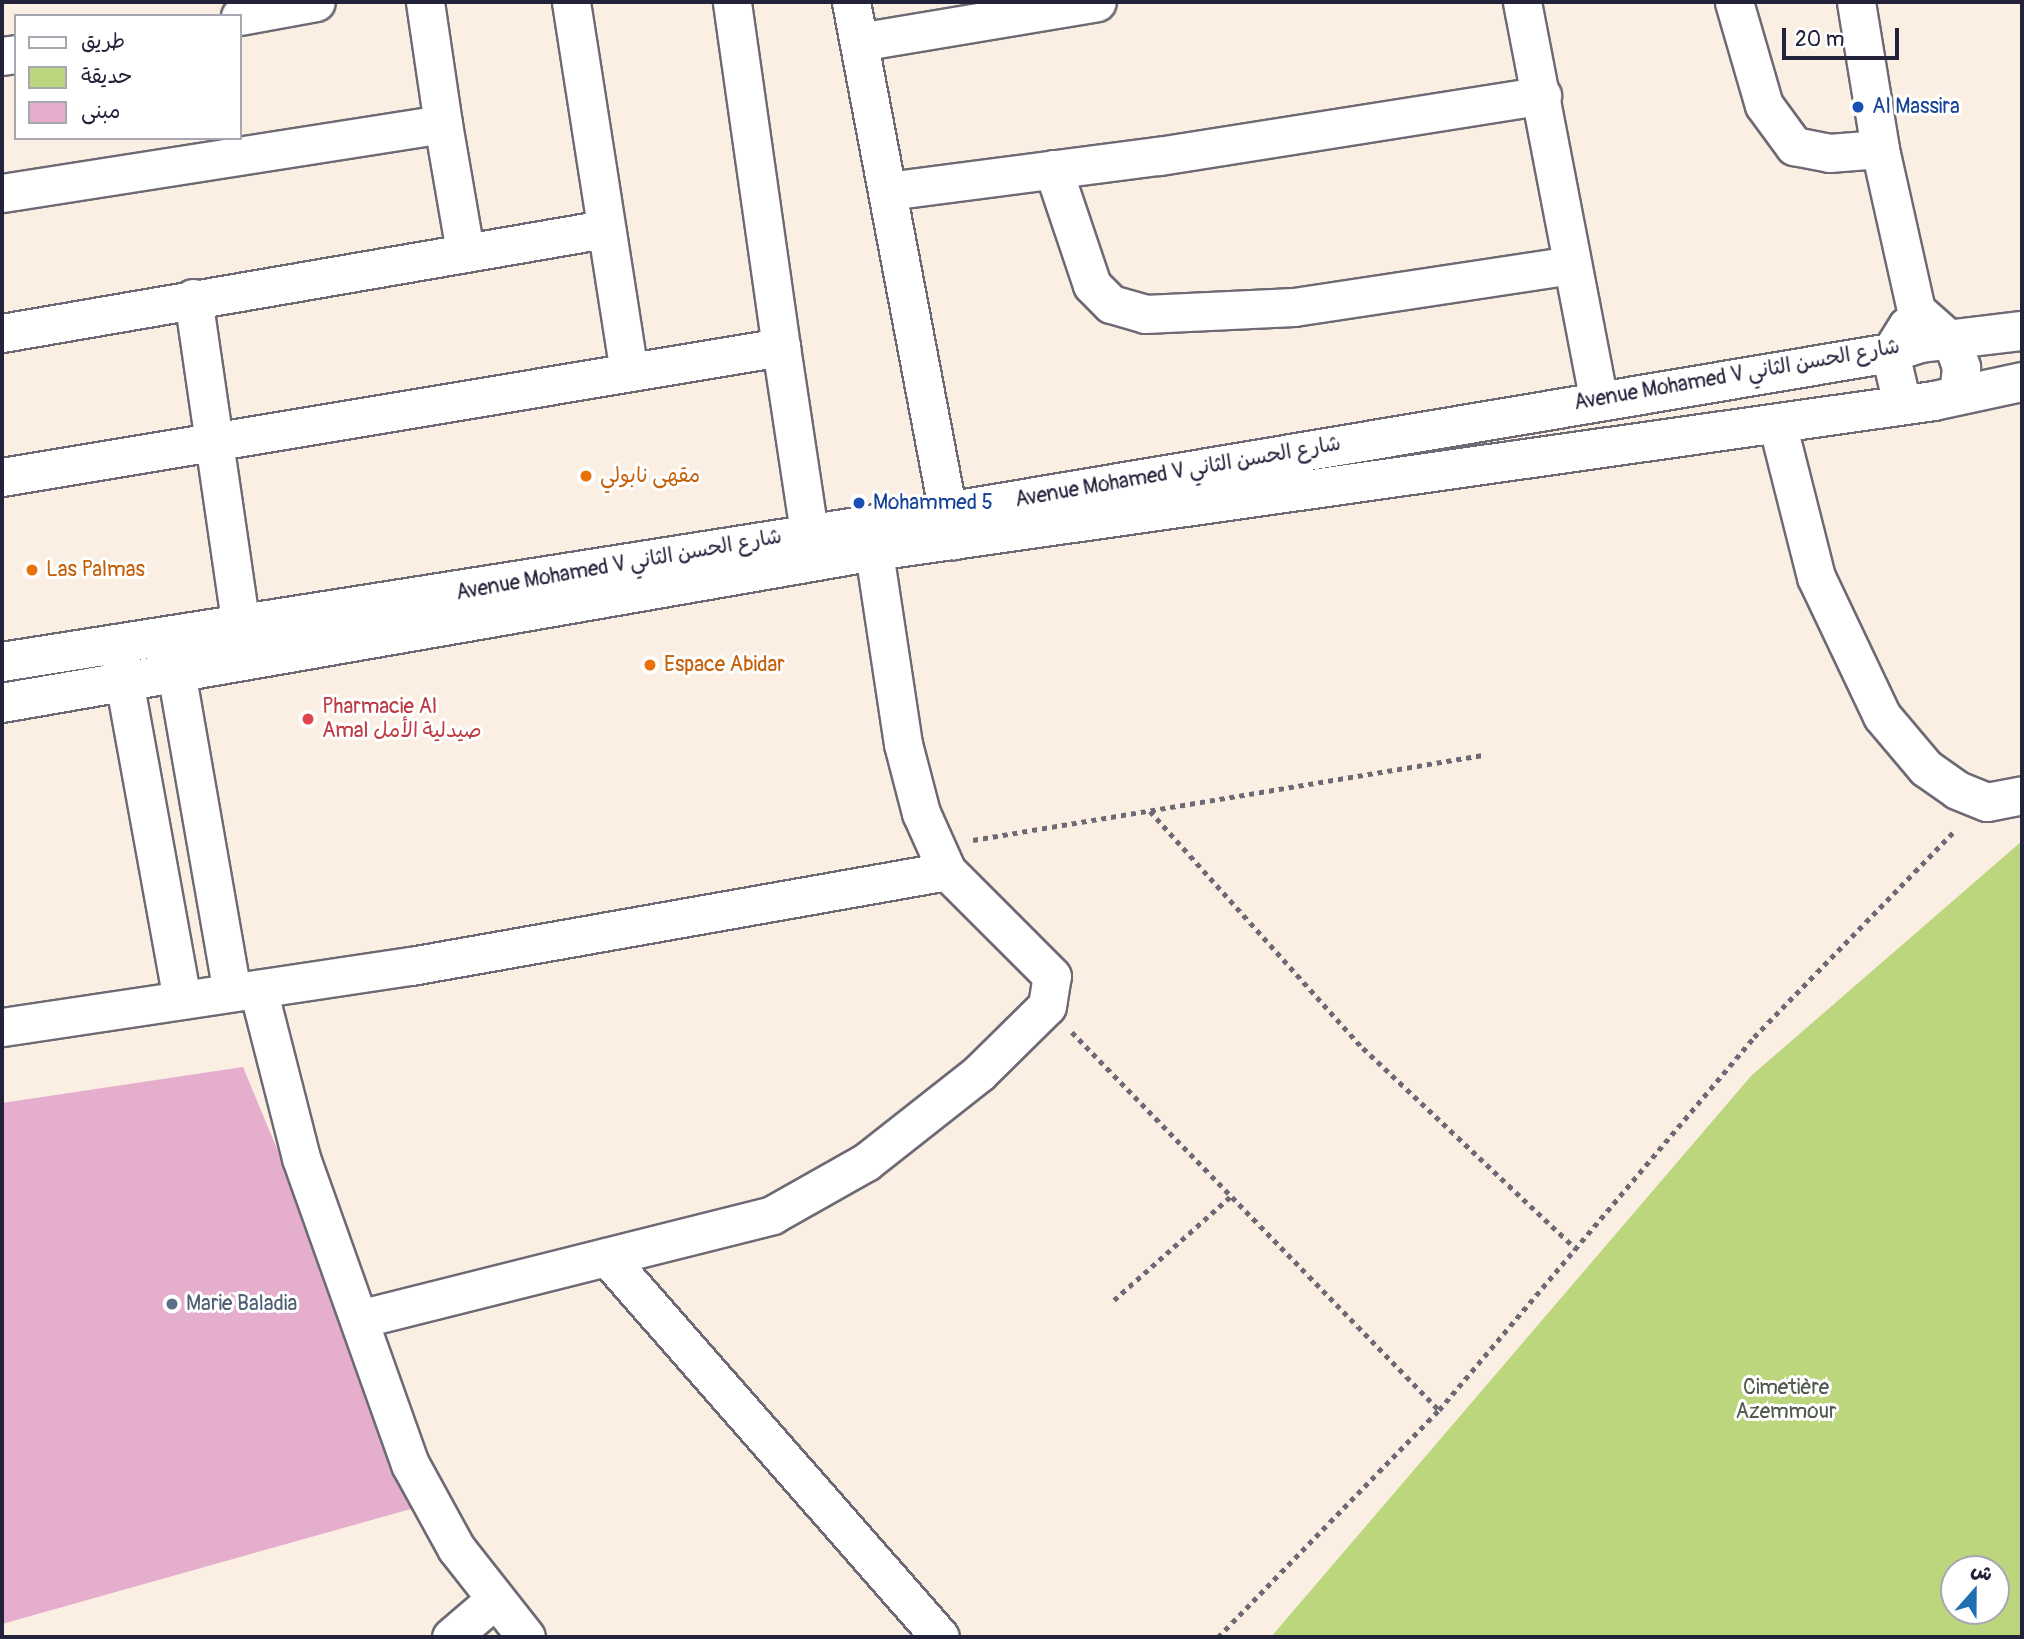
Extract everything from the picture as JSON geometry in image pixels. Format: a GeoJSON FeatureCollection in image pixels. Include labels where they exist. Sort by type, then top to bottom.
{"type":"FeatureCollection","features":[{"type":"Feature","properties":{"kind":"main road","name":"Avenue Mohamed V شارع الحسن الثاني"},"geometry":{"type":"LineString","coordinates":[[950,526],[1598,398],[2022,331]]}},
{"type":"Feature","properties":{"kind":"main road","name":"Avenue Mohamed V شارع الحسن الثاني"},"geometry":{"type":"LineString","coordinates":[[2,662],[117,645],[174,656],[950,526],[1777,423],[2022,382]]}},
{"type":"Feature","properties":{"kind":"main road","name":"Avenue Mohamed V شارع الحسن الثاني"},"geometry":{"type":"LineString","coordinates":[[2,703],[125,682],[174,656],[241,628],[809,533],[873,538]]}},
{"type":"Feature","properties":{"kind":"street"},"geometry":{"type":"LineString","coordinates":[[242,16],[316,2]]}},
{"type":"Feature","properties":{"kind":"street"},"geometry":{"type":"LineString","coordinates":[[425,2],[465,251]]}},
{"type":"Feature","properties":{"kind":"street"},"geometry":{"type":"LineString","coordinates":[[571,2],[629,371]]}},
{"type":"Feature","properties":{"kind":"street"},"geometry":{"type":"LineString","coordinates":[[732,2],[809,533]]}},
{"type":"Feature","properties":{"kind":"street"},"geometry":{"type":"LineString","coordinates":[[851,2],[950,526]]}},
{"type":"Feature","properties":{"kind":"street"},"geometry":{"type":"LineString","coordinates":[[859,42],[1097,2]]}},
{"type":"Feature","properties":{"kind":"street"},"geometry":{"type":"LineString","coordinates":[[1522,2],[1542,95],[1598,398]]}},
{"type":"Feature","properties":{"kind":"street"},"geometry":{"type":"LineString","coordinates":[[1734,2],[1764,105],[1786,138],[1806,152],[1880,149]]}},
{"type":"Feature","properties":{"kind":"street"},"geometry":{"type":"LineString","coordinates":[[1856,2],[1880,149],[1916,310],[1952,342],[1961,367],[1958,394]]}},
{"type":"Feature","properties":{"kind":"street"},"geometry":{"type":"LineString","coordinates":[[888,191],[1054,169],[1542,95]]}},
{"type":"Feature","properties":{"kind":"street"},"geometry":{"type":"LineString","coordinates":[[2,193],[443,124]]}},
{"type":"Feature","properties":{"kind":"street"},"geometry":{"type":"LineString","coordinates":[[1054,169],[1092,285],[1111,304],[1145,314],[1294,307],[1572,265]]}},
{"type":"Feature","properties":{"kind":"street"},"geometry":{"type":"LineString","coordinates":[[2,333],[465,251],[605,229]]}},
{"type":"Feature","properties":{"kind":"street"},"geometry":{"type":"LineString","coordinates":[[193,298],[211,443],[241,628]]}},
{"type":"Feature","properties":{"kind":"street"},"geometry":{"type":"LineString","coordinates":[[1902,404],[1890,353],[1916,310]]}},
{"type":"Feature","properties":{"kind":"street"},"geometry":{"type":"LineString","coordinates":[[2,477],[781,347]]}},
{"type":"Feature","properties":{"kind":"street"},"geometry":{"type":"LineString","coordinates":[[1777,423],[1816,577],[1882,716],[1926,768],[2005,799]]}},
{"type":"Feature","properties":{"kind":"street"},"geometry":{"type":"LineString","coordinates":[[359,1319],[772,1215],[827,1189],[979,1073],[1047,1006],[1054,986],[1046,968],[940,858],[903,744],[873,538]]}},
{"type":"Feature","properties":{"kind":"street"},"geometry":{"type":"LineString","coordinates":[[117,645],[182,998]]}},
{"type":"Feature","properties":{"kind":"street"},"geometry":{"type":"LineString","coordinates":[[174,656],[245,990],[301,1158],[430,1506],[493,1601],[526,1637]]}},
{"type":"Feature","properties":{"kind":"street"},"geometry":{"type":"LineString","coordinates":[[2,1027],[245,990],[940,858]]}},
{"type":"Feature","properties":{"kind":"street"},"geometry":{"type":"LineString","coordinates":[[607,1256],[940,1637]]}},
{"type":"Feature","properties":{"kind":"street"},"geometry":{"type":"LineString","coordinates":[[451,1637],[493,1601]]}},
{"type":"Feature","properties":{"kind":"path"},"geometry":{"type":"LineString","coordinates":[[940,858],[1150,811],[1483,755]]}},
{"type":"Feature","properties":{"kind":"path"},"geometry":{"type":"LineString","coordinates":[[1218,1637],[1439,1410],[1754,1037],[1909,872],[2005,799]]}},
{"type":"Feature","properties":{"kind":"path"},"geometry":{"type":"LineString","coordinates":[[1150,811],[1363,1048],[1576,1250]]}},
{"type":"Feature","properties":{"kind":"path"},"geometry":{"type":"LineString","coordinates":[[1047,1006],[1439,1410]]}},
{"type":"Feature","properties":{"kind":"path"},"geometry":{"type":"LineString","coordinates":[[1114,1300],[1231,1196]]}},
{"type":"Feature","properties":{"kind":"green space","name":"Cimetière Azemmour"},"geometry":{"type":"Polygon","coordinates":[[[2022,841],[2022,1637],[1271,1637],[1751,1076],[2022,841]]]}},
{"type":"Feature","properties":{"kind":"building","name":"Marie Baladia"},"geometry":{"type":"Polygon","coordinates":[[[243,1067],[425,1505],[2,1624],[2,1103],[243,1067]]]}},
{"type":"Feature","properties":{"kind":"place","name":"Al Massira"},"geometry":{"type":"Point","coordinates":[1858,107]}},
{"type":"Feature","properties":{"kind":"place","name":"مقهى نابولي"},"geometry":{"type":"Point","coordinates":[586,476]}},
{"type":"Feature","properties":{"kind":"place","name":"Mohammed 5"},"geometry":{"type":"Point","coordinates":[859,503]}},
{"type":"Feature","properties":{"kind":"place","name":"Las Palmas"},"geometry":{"type":"Point","coordinates":[32,570]}},
{"type":"Feature","properties":{"kind":"place","name":"Espace Abidar"},"geometry":{"type":"Point","coordinates":[650,665]}},
{"type":"Feature","properties":{"kind":"place","name":"Pharmacie Al Amal صيدلية الأمل"},"geometry":{"type":"Point","coordinates":[308,719]}},
{"type":"Feature","properties":{"kind":"place","name":"Marie Baladia"},"geometry":{"type":"Point","coordinates":[172,1304]}}]}
